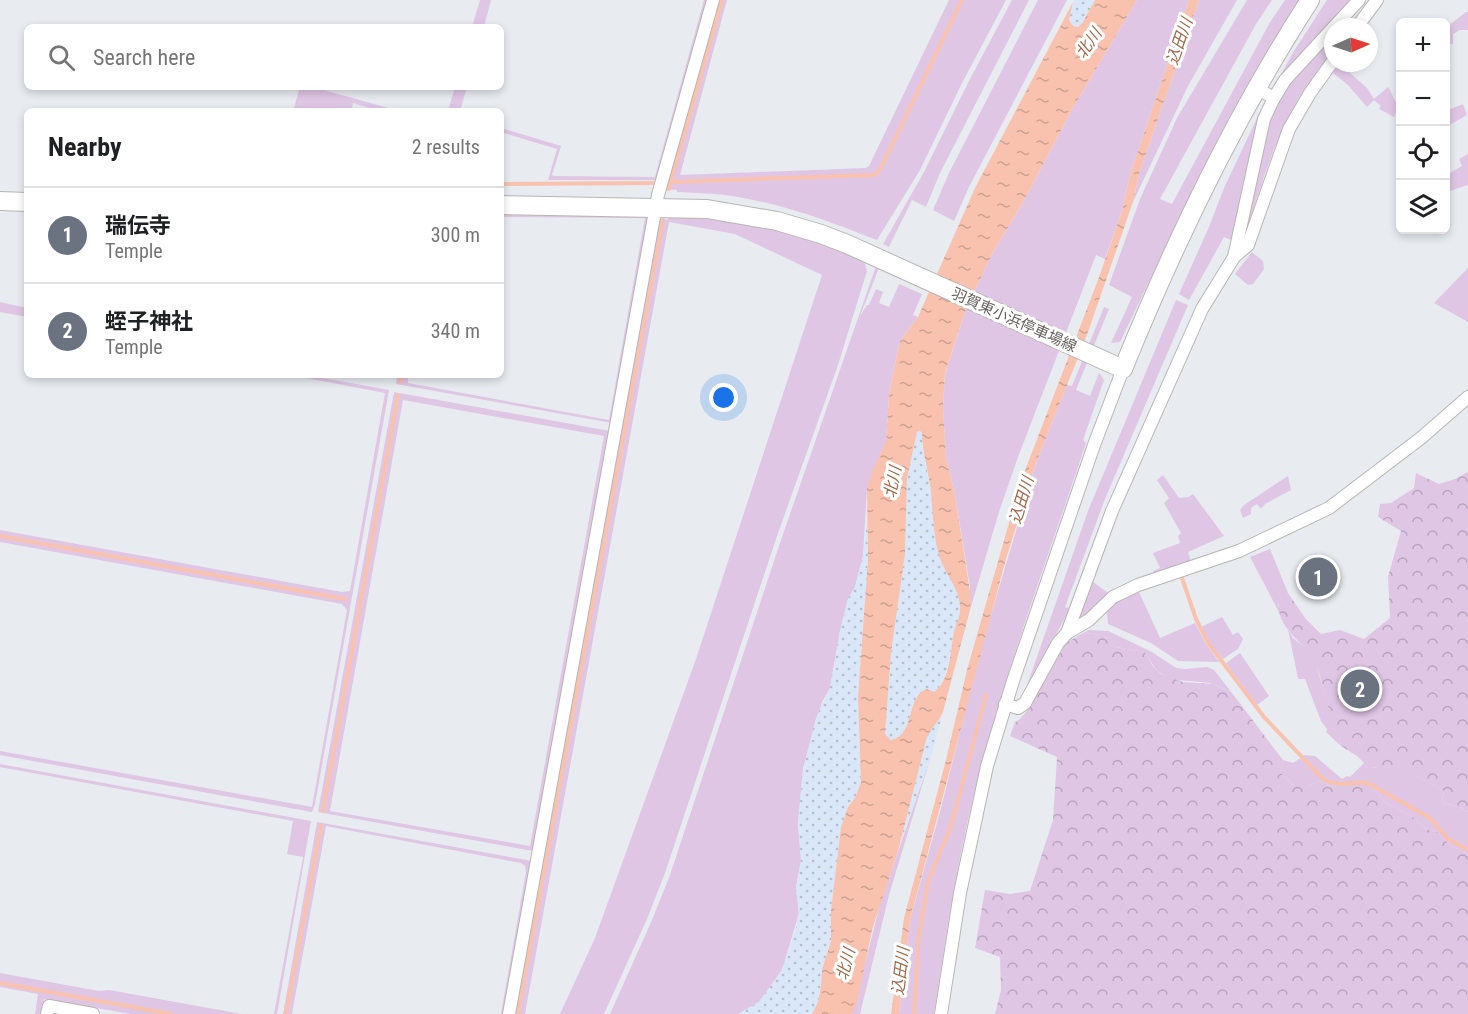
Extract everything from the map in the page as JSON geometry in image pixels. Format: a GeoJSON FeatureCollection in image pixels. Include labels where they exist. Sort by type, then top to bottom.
{"type":"FeatureCollection","features":[{"type":"Feature","properties":{"kind":"main road"},"geometry":{"type":"LineString","coordinates":[[1114,365],[1256,88],[1310,0]]}},
{"type":"Feature","properties":{"kind":"main road"},"geometry":{"type":"LineString","coordinates":[[0,201],[24,202]]}},
{"type":"Feature","properties":{"kind":"main road","name":"羽賀東小浜停車場線"},"geometry":{"type":"LineString","coordinates":[[504,205],[707,209],[777,221],[821,234],[887,262],[1114,365]]}},
{"type":"Feature","properties":{"kind":"street"},"geometry":{"type":"LineString","coordinates":[[509,1014],[656,207],[713,0]]}},
{"type":"Feature","properties":{"kind":"street"},"geometry":{"type":"LineString","coordinates":[[1343,18],[1359,0]]}},
{"type":"Feature","properties":{"kind":"street"},"geometry":{"type":"LineString","coordinates":[[1364,18],[1377,0]]}},
{"type":"Feature","properties":{"kind":"street"},"geometry":{"type":"LineString","coordinates":[[1234,257],[1264,119],[1285,80],[1324,39]]}},
{"type":"Feature","properties":{"kind":"street"},"geometry":{"type":"LineString","coordinates":[[1067,633],[1112,511],[1202,309],[1234,257],[1248,245],[1289,129],[1325,72]]}},
{"type":"Feature","properties":{"kind":"street"},"geometry":{"type":"LineString","coordinates":[[1256,88],[1274,98]]}},
{"type":"Feature","properties":{"kind":"street"},"geometry":{"type":"LineString","coordinates":[[941,1014],[969,846],[987,766],[1005,704],[1094,445],[1114,365]]}},
{"type":"Feature","properties":{"kind":"street"},"geometry":{"type":"LineString","coordinates":[[1005,704],[1018,708],[1025,703],[1058,643],[1067,633],[1089,620],[1113,597],[1138,585],[1239,551],[1329,508],[1421,438],[1468,397]]}},
{"type":"Feature","properties":{"kind":"street"},"geometry":{"type":"LineString","coordinates":[[47,1014],[49,1006],[93,1014]]}},
{"type":"Feature","properties":{"kind":"green space"},"geometry":{"type":"Polygon","coordinates":[[[480,0],[491,0],[485,24],[473,24],[480,0]]]}},
{"type":"Feature","properties":{"kind":"green space"},"geometry":{"type":"Polygon","coordinates":[[[704,0],[707,0],[656,180],[548,180],[557,149],[504,133],[504,129],[561,146],[552,175],[554,176],[655,177],[704,0]]]}},
{"type":"Feature","properties":{"kind":"green space"},"geometry":{"type":"Polygon","coordinates":[[[718,0],[727,0],[680,175],[866,168],[869,166],[949,0],[1006,0],[920,170],[877,240],[791,209],[756,200],[666,189],[718,0]]]}},
{"type":"Feature","properties":{"kind":"green space"},"geometry":{"type":"Polygon","coordinates":[[[1012,0],[1029,0],[940,173],[926,207],[912,200],[889,247],[883,244],[924,172],[1012,0]]]}},
{"type":"Feature","properties":{"kind":"green space"},"geometry":{"type":"Polygon","coordinates":[[[1038,0],[1067,0],[969,187],[954,221],[933,210],[949,173],[1038,0]]]}},
{"type":"Feature","properties":{"kind":"green space"},"geometry":{"type":"Polygon","coordinates":[[[1137,0],[1189,0],[1130,175],[1122,211],[1105,259],[1096,255],[1018,457],[970,610],[970,587],[955,495],[946,458],[943,408],[945,374],[965,312],[992,254],[1022,204],[1073,108],[1137,0]]]}},
{"type":"Feature","properties":{"kind":"green space"},"geometry":{"type":"Polygon","coordinates":[[[1199,0],[1237,0],[1188,86],[1133,202],[1139,174],[1199,0]]]}},
{"type":"Feature","properties":{"kind":"green space"},"geometry":{"type":"Polygon","coordinates":[[[1247,0],[1272,0],[1256,24],[1160,199],[1172,204],[1269,24],[1285,0],[1300,0],[1184,209],[1120,342],[1111,343],[1132,297],[1109,285],[1140,199],[1177,118],[1247,0]]]}},
{"type":"Feature","properties":{"kind":"green space"},"geometry":{"type":"Polygon","coordinates":[[[1327,0],[1351,0],[1334,18],[1324,18],[1324,29],[1279,78],[1327,0]]]}},
{"type":"Feature","properties":{"kind":"green space"},"geometry":{"type":"Polygon","coordinates":[[[1468,12],[1468,30],[1460,30],[1453,34],[1453,44],[1450,44],[1450,24],[1468,12]]]}},
{"type":"Feature","properties":{"kind":"green space"},"geometry":{"type":"Polygon","coordinates":[[[1324,48],[1324,62],[1297,101],[1280,134],[1243,240],[1270,120],[1288,86],[1324,48]]]}},
{"type":"Feature","properties":{"kind":"green space"},"geometry":{"type":"Polygon","coordinates":[[[1349,72],[1367,88],[1374,99],[1388,87],[1396,102],[1394,117],[1379,109],[1381,106],[1374,100],[1367,107],[1348,85],[1333,73],[1349,72]]]}},
{"type":"Feature","properties":{"kind":"green space"},"geometry":{"type":"Polygon","coordinates":[[[299,90],[324,90],[388,108],[370,108],[353,103],[352,108],[294,108],[299,90]]]}},
{"type":"Feature","properties":{"kind":"green space"},"geometry":{"type":"Polygon","coordinates":[[[454,90],[466,90],[461,108],[449,108],[454,90]]]}},
{"type":"Feature","properties":{"kind":"green space"},"geometry":{"type":"Polygon","coordinates":[[[1463,104],[1467,115],[1450,125],[1450,109],[1463,104]]]}},
{"type":"Feature","properties":{"kind":"green space"},"geometry":{"type":"Polygon","coordinates":[[[1258,116],[1231,240],[1224,237],[1189,300],[1179,294],[1224,188],[1258,116]]]}},
{"type":"Feature","properties":{"kind":"green space"},"geometry":{"type":"Polygon","coordinates":[[[1468,154],[1468,185],[1450,191],[1450,173],[1462,166],[1459,159],[1468,154]]]}},
{"type":"Feature","properties":{"kind":"green space"},"geometry":{"type":"Polygon","coordinates":[[[504,215],[650,217],[612,423],[396,384],[397,378],[408,378],[408,383],[609,420],[645,218],[504,217],[504,215]]]}},
{"type":"Feature","properties":{"kind":"green space"},"geometry":{"type":"Polygon","coordinates":[[[670,216],[721,220],[793,235],[864,261],[867,271],[838,365],[776,539],[665,873],[647,919],[604,1014],[560,1014],[595,938],[696,659],[822,275],[735,234],[669,222],[525,1014],[514,1014],[659,219],[667,220],[670,216]]]}},
{"type":"Feature","properties":{"kind":"green space"},"geometry":{"type":"Polygon","coordinates":[[[1252,252],[1263,261],[1264,269],[1253,284],[1248,285],[1235,274],[1252,252]]]}},
{"type":"Feature","properties":{"kind":"green space"},"geometry":{"type":"Polygon","coordinates":[[[876,266],[879,268],[860,316],[869,305],[876,289],[883,292],[879,303],[889,307],[899,284],[922,294],[913,315],[918,317],[900,341],[889,395],[886,441],[867,489],[863,556],[840,631],[830,688],[822,702],[803,769],[798,824],[801,860],[796,888],[799,913],[782,970],[759,1002],[738,1014],[610,1014],[670,875],[781,540],[876,266]]]}},
{"type":"Feature","properties":{"kind":"green space"},"geometry":{"type":"Polygon","coordinates":[[[1468,268],[1468,322],[1434,303],[1468,268]]]}},
{"type":"Feature","properties":{"kind":"green space"},"geometry":{"type":"Polygon","coordinates":[[[1176,300],[1188,305],[1105,499],[1065,607],[1070,609],[1025,691],[1088,511],[1176,300]]]}},
{"type":"Feature","properties":{"kind":"green space"},"geometry":{"type":"Polygon","coordinates":[[[0,302],[24,307],[24,316],[0,312],[0,302]]]}},
{"type":"Feature","properties":{"kind":"green space"},"geometry":{"type":"Polygon","coordinates":[[[1104,307],[1109,309],[1076,390],[1090,396],[1099,373],[1104,380],[1083,440],[1086,443],[1006,682],[982,763],[960,857],[934,1014],[899,1014],[910,920],[980,652],[1036,463],[1067,385],[1072,386],[1104,307]]]}},
{"type":"Feature","properties":{"kind":"green space"},"geometry":{"type":"Polygon","coordinates":[[[306,378],[323,378],[389,390],[312,812],[0,755],[0,751],[312,807],[347,610],[342,604],[0,542],[0,530],[342,592],[350,591],[385,393],[306,378]]]}},
{"type":"Feature","properties":{"kind":"green space"},"geometry":{"type":"Polygon","coordinates":[[[394,392],[610,431],[533,851],[318,812],[394,392]],[[403,400],[330,811],[530,846],[604,436],[403,400]]]}},
{"type":"Feature","properties":{"kind":"green space"},"geometry":{"type":"Polygon","coordinates":[[[1468,472],[1468,812],[1458,806],[1442,803],[1444,791],[1426,781],[1388,769],[1368,767],[1357,756],[1341,746],[1316,665],[1312,657],[1285,626],[1279,608],[1280,597],[1288,593],[1305,618],[1321,634],[1340,630],[1364,639],[1390,618],[1388,577],[1401,531],[1378,517],[1380,504],[1391,503],[1414,488],[1416,473],[1439,484],[1468,472]]]}},
{"type":"Feature","properties":{"kind":"green space"},"geometry":{"type":"Polygon","coordinates":[[[1163,475],[1179,498],[1193,494],[1224,536],[1188,552],[1192,564],[1155,574],[1153,571],[1160,568],[1153,553],[1180,543],[1178,536],[1181,533],[1164,503],[1169,498],[1157,480],[1163,475]]]}},
{"type":"Feature","properties":{"kind":"green space"},"geometry":{"type":"Polygon","coordinates":[[[1288,476],[1291,490],[1265,504],[1261,509],[1257,504],[1251,508],[1251,514],[1243,518],[1240,510],[1244,505],[1288,476]]]}},
{"type":"Feature","properties":{"kind":"green space"},"geometry":{"type":"Polygon","coordinates":[[[1270,549],[1288,593],[1278,604],[1280,614],[1250,557],[1270,549]]]}},
{"type":"Feature","properties":{"kind":"green space"},"geometry":{"type":"Polygon","coordinates":[[[1092,581],[1109,594],[1079,620],[1092,581]]]}},
{"type":"Feature","properties":{"kind":"green space"},"geometry":{"type":"Polygon","coordinates":[[[1139,592],[1160,638],[1195,623],[1219,662],[1178,661],[1151,643],[1108,624],[1107,612],[1115,602],[1139,592]]]}},
{"type":"Feature","properties":{"kind":"green space"},"geometry":{"type":"Polygon","coordinates":[[[1222,617],[1233,635],[1238,632],[1243,639],[1238,649],[1223,659],[1209,642],[1201,627],[1222,617]]]}},
{"type":"Feature","properties":{"kind":"green space"},"geometry":{"type":"Polygon","coordinates":[[[1288,629],[1293,638],[1309,651],[1316,664],[1328,705],[1338,728],[1341,746],[1326,732],[1327,729],[1321,721],[1305,679],[1298,679],[1288,629]]]}},
{"type":"Feature","properties":{"kind":"green space"},"geometry":{"type":"Polygon","coordinates":[[[1089,630],[1108,631],[1152,652],[1176,668],[1207,667],[1214,670],[1232,693],[1210,683],[1172,679],[1165,676],[1158,671],[1145,652],[1115,647],[1103,635],[1083,633],[1089,630]]]}},
{"type":"Feature","properties":{"kind":"green space"},"geometry":{"type":"Polygon","coordinates":[[[1083,633],[1103,635],[1115,647],[1145,652],[1152,665],[1161,674],[1183,682],[1213,684],[1232,693],[1283,760],[1280,772],[1294,786],[1308,786],[1320,781],[1336,788],[1368,786],[1373,788],[1385,802],[1414,818],[1426,829],[1437,832],[1451,846],[1468,854],[1468,1014],[995,1014],[1001,990],[1000,957],[975,948],[985,890],[1010,894],[1030,891],[1053,820],[1057,757],[1010,736],[1015,722],[1021,718],[1034,699],[1058,653],[1065,644],[1083,633]]]}},
{"type":"Feature","properties":{"kind":"green space"},"geometry":{"type":"Polygon","coordinates":[[[1240,653],[1269,696],[1257,705],[1226,663],[1240,653]]]}},
{"type":"Feature","properties":{"kind":"green space"},"geometry":{"type":"Polygon","coordinates":[[[1305,755],[1315,756],[1342,779],[1350,777],[1364,763],[1405,773],[1438,787],[1444,791],[1442,803],[1458,806],[1468,812],[1468,854],[1451,846],[1437,832],[1426,829],[1414,818],[1385,802],[1373,788],[1336,788],[1320,781],[1308,786],[1294,786],[1280,772],[1283,760],[1293,763],[1305,755]]]}},
{"type":"Feature","properties":{"kind":"green space"},"geometry":{"type":"Polygon","coordinates":[[[931,756],[889,895],[860,1014],[852,1014],[881,901],[931,756]]]}},
{"type":"Feature","properties":{"kind":"green space"},"geometry":{"type":"Polygon","coordinates":[[[0,764],[311,821],[277,1014],[274,1014],[303,857],[287,854],[293,821],[0,767],[0,764]]]}},
{"type":"Feature","properties":{"kind":"green space"},"geometry":{"type":"Polygon","coordinates":[[[317,822],[532,861],[505,1014],[501,1014],[526,872],[525,866],[521,863],[326,826],[292,1014],[283,1014],[317,822]]]}},
{"type":"Feature","properties":{"kind":"green space"},"geometry":{"type":"Polygon","coordinates":[[[0,973],[242,1014],[131,1014],[44,999],[41,1014],[35,1014],[38,994],[0,987],[0,973]]]}},
{"type":"Feature","properties":{"kind":"sand"},"geometry":{"type":"Polygon","coordinates":[[[1074,0],[1095,0],[1078,27],[1073,26],[1069,20],[1074,0]]]}},
{"type":"Feature","properties":{"kind":"sand"},"geometry":{"type":"Polygon","coordinates":[[[920,431],[931,491],[935,539],[958,594],[960,619],[955,629],[947,669],[938,689],[934,692],[926,689],[919,694],[904,731],[891,741],[885,734],[891,653],[905,554],[907,478],[917,432],[920,431]]]}},
{"type":"Feature","properties":{"kind":"sand"},"geometry":{"type":"Polygon","coordinates":[[[867,520],[868,559],[858,697],[861,782],[841,827],[831,910],[831,941],[822,969],[818,1003],[812,1014],[738,1014],[759,1002],[782,970],[795,931],[799,913],[796,888],[801,860],[798,824],[803,769],[816,718],[830,688],[848,599],[855,587],[863,556],[867,520]]]}},
{"type":"Feature","properties":{"kind":"sand"},"geometry":{"type":"Polygon","coordinates":[[[943,712],[931,756],[898,851],[927,737],[943,712]]]}},
{"type":"Feature","properties":{"kind":"water","name":"北川"},"geometry":{"type":"Polygon","coordinates":[[[1095,0],[1137,0],[1073,108],[1022,204],[992,254],[965,312],[945,373],[943,408],[946,458],[955,495],[971,598],[970,610],[943,712],[927,737],[898,851],[872,930],[858,998],[852,1014],[812,1014],[818,1002],[822,969],[831,941],[831,910],[841,827],[861,782],[858,697],[868,559],[867,489],[871,474],[886,441],[889,395],[900,341],[918,317],[975,188],[1073,2],[1069,20],[1073,26],[1078,27],[1095,0]],[[917,432],[907,478],[905,554],[891,653],[885,734],[891,740],[904,731],[919,694],[926,689],[934,692],[944,680],[960,613],[957,593],[941,562],[937,547],[922,433],[917,432]]]}},
{"type":"Feature","properties":{"kind":"water","name":"込田川"},"geometry":{"type":"Polygon","coordinates":[[[1189,0],[1199,0],[1139,174],[1133,202],[1087,335],[1036,463],[1006,559],[910,920],[899,1014],[891,1014],[904,918],[946,760],[967,670],[1021,481],[1098,280],[1122,211],[1130,175],[1189,0]]]}},
{"type":"Feature","properties":{"kind":"waterway"},"geometry":{"type":"LineString","coordinates":[[669,182],[671,182],[722,0]]}},
{"type":"Feature","properties":{"kind":"waterway"},"geometry":{"type":"LineString","coordinates":[[669,189],[671,182],[874,175],[880,170],[962,0]]}},
{"type":"Feature","properties":{"kind":"waterway"},"geometry":{"type":"LineString","coordinates":[[504,184],[656,183]]}},
{"type":"Feature","properties":{"kind":"waterway"},"geometry":{"type":"LineString","coordinates":[[518,1014],[663,220]]}},
{"type":"Feature","properties":{"kind":"waterway"},"geometry":{"type":"LineString","coordinates":[[400,382],[401,378]]}},
{"type":"Feature","properties":{"kind":"waterway"},"geometry":{"type":"LineString","coordinates":[[323,811],[398,395]]}},
{"type":"Feature","properties":{"kind":"waterway"},"geometry":{"type":"LineString","coordinates":[[0,536],[345,599]]}},
{"type":"Feature","properties":{"kind":"waterway"},"geometry":{"type":"LineString","coordinates":[[1182,578],[1196,619],[1208,643],[1264,717],[1321,777],[1338,784],[1368,783],[1430,818],[1448,839],[1468,850]]}},
{"type":"Feature","properties":{"kind":"waterway","name":"込田川"},"geometry":{"type":"LineString","coordinates":[[914,1014],[919,935],[928,882],[951,826],[986,695]]}},
{"type":"Feature","properties":{"kind":"waterway"},"geometry":{"type":"LineString","coordinates":[[286,1014],[321,826]]}},
{"type":"Feature","properties":{"kind":"waterway"},"geometry":{"type":"LineString","coordinates":[[0,983],[171,1014]]}},
{"type":"Feature","properties":{"kind":"place","name":"瑞伝寺"},"geometry":{"type":"Point","coordinates":[1318,577]}},
{"type":"Feature","properties":{"kind":"place","name":"蛭子神社"},"geometry":{"type":"Point","coordinates":[1360,689]}}]}
